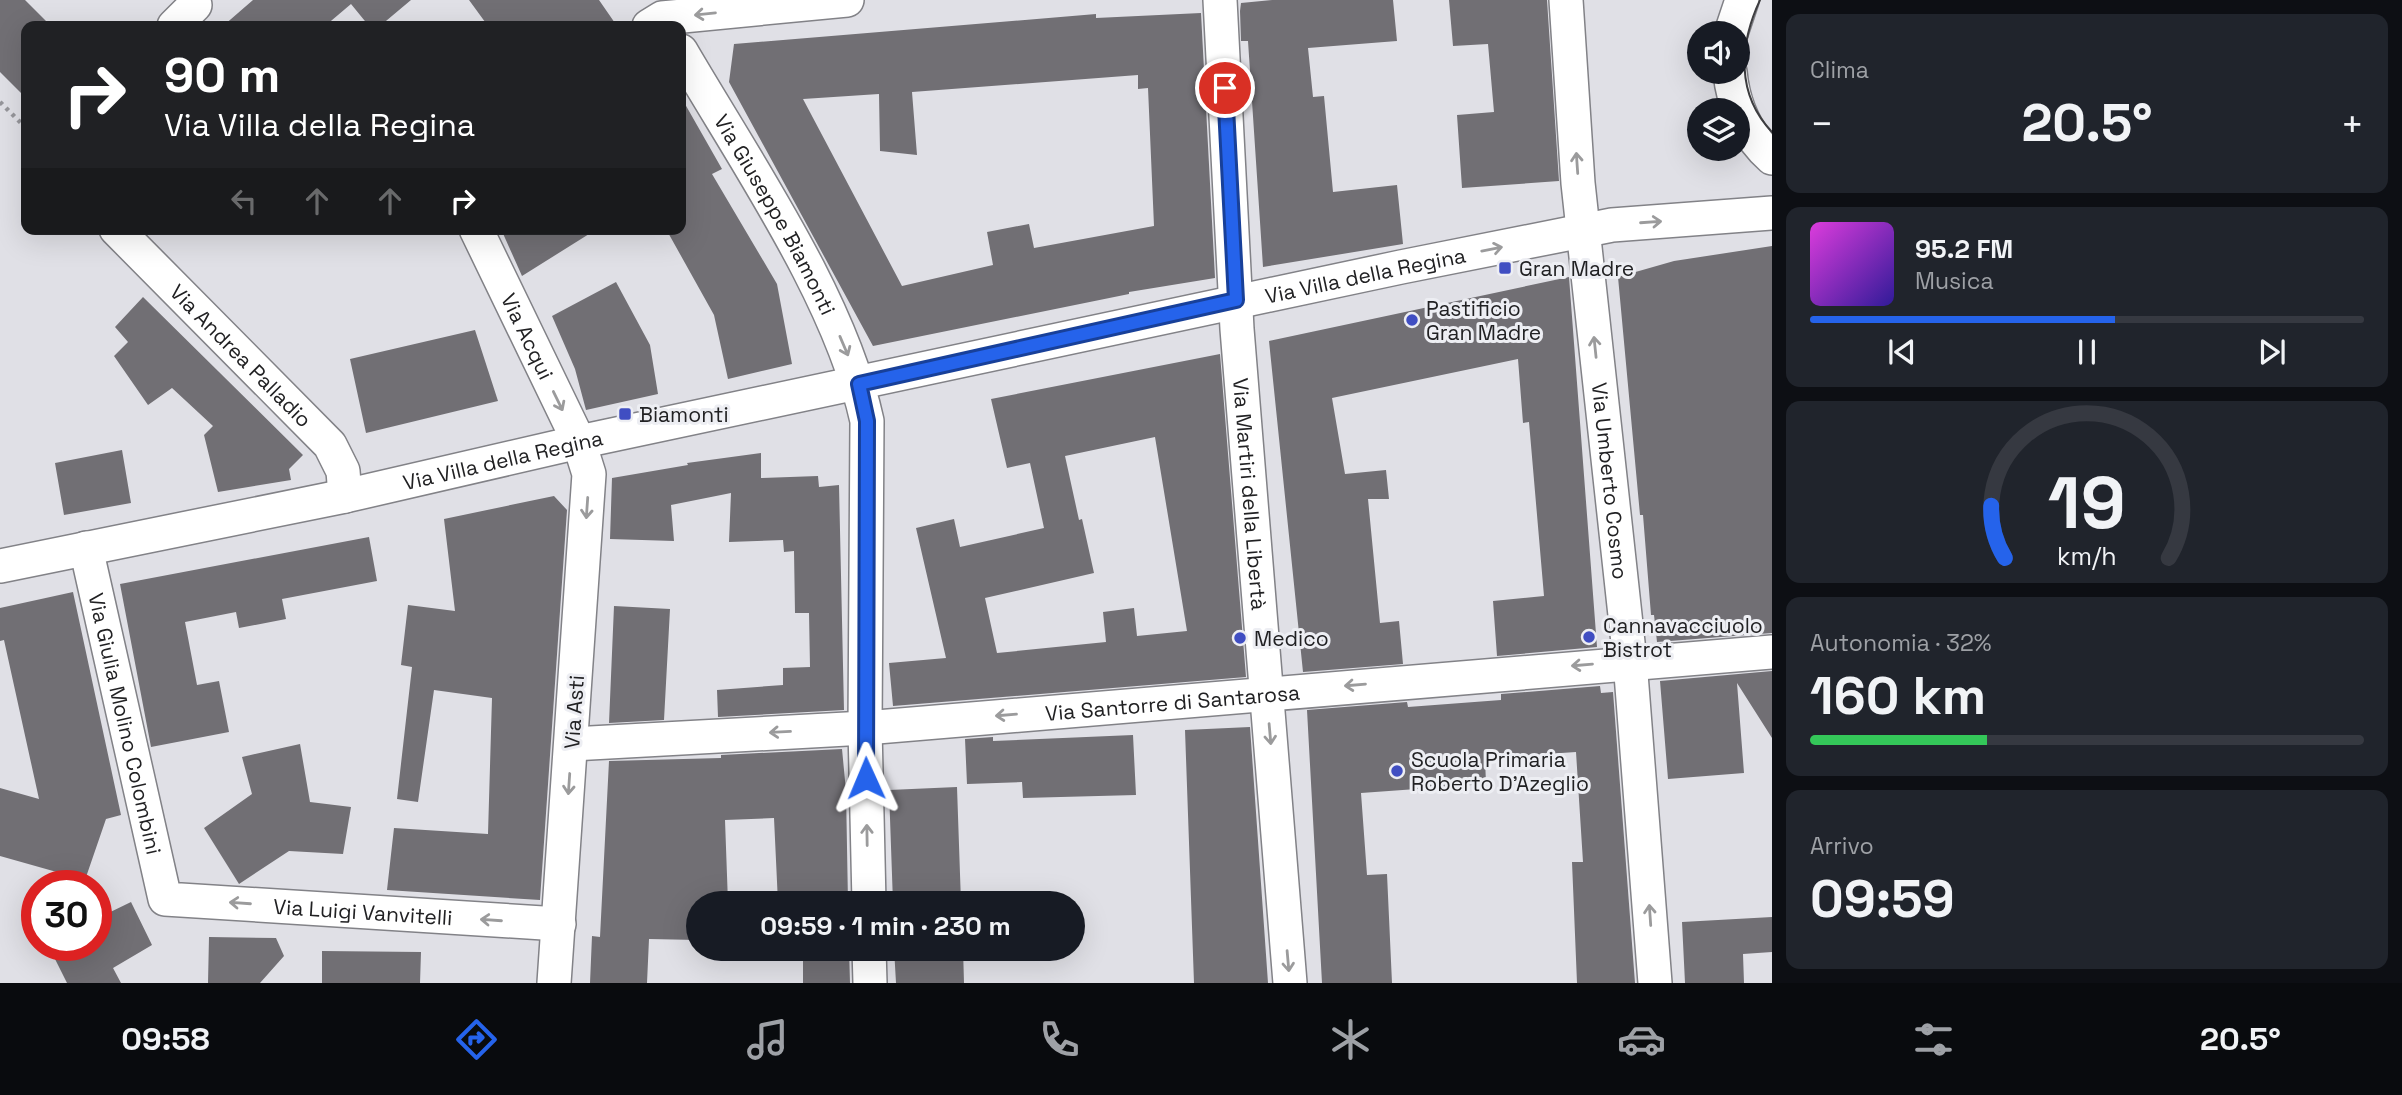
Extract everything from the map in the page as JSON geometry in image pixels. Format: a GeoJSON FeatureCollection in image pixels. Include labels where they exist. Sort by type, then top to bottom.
{"type":"FeatureCollection","features":[{"type":"Feature","properties":{"kind":"street"},"geometry":{"type":"LineString","coordinates":[[656,18],[846,0]]}},
{"type":"Feature","properties":{"kind":"street","name":"Via Martiri della Libertà"},"geometry":{"type":"LineString","coordinates":[[1220,0],[1236,300],[1290,983]]}},
{"type":"Feature","properties":{"kind":"street","name":"Via Umberto Cosmo"},"geometry":{"type":"LineString","coordinates":[[1566,0],[1584,231],[1630,661],[1655,983]]}},
{"type":"Feature","properties":{"kind":"street"},"geometry":{"type":"LineString","coordinates":[[1735,21],[1742,0]]}},
{"type":"Feature","properties":{"kind":"street","name":"Via Giuseppe Biamonti"},"geometry":{"type":"LineString","coordinates":[[686,60],[796,249],[843,342],[859,384],[867,421],[865,728],[869,891]]}},
{"type":"Feature","properties":{"kind":"street"},"geometry":{"type":"LineString","coordinates":[[1733,84],[1742,117],[1752,136],[1772,158]]}},
{"type":"Feature","properties":{"kind":"street","name":"Via Villa della Regina"},"geometry":{"type":"LineString","coordinates":[[0,566],[345,496],[579,442],[859,384],[1236,300],[1612,225],[1772,213]]}},
{"type":"Feature","properties":{"kind":"street","name":"Via Andrea Palladio"},"geometry":{"type":"LineString","coordinates":[[122,235],[330,445],[343,471],[345,496]]}},
{"type":"Feature","properties":{"kind":"street","name":"Via Acqui"},"geometry":{"type":"LineString","coordinates":[[479,235],[579,442]]}},
{"type":"Feature","properties":{"kind":"street","name":"Via Asti"},"geometry":{"type":"LineString","coordinates":[[554,983],[589,474],[579,442]]}},
{"type":"Feature","properties":{"kind":"street","name":"Via Giulia Molino Colombini"},"geometry":{"type":"LineString","coordinates":[[86,548],[165,899]]}},
{"type":"Feature","properties":{"kind":"street","name":"Via Santorre di Santarosa"},"geometry":{"type":"LineString","coordinates":[[572,744],[865,728],[1630,661],[1772,652]]}},
{"type":"Feature","properties":{"kind":"street","name":"Via Luigi Vanvitelli"},"geometry":{"type":"LineString","coordinates":[[165,899],[559,924]]}},
{"type":"Feature","properties":{"kind":"street"},"geometry":{"type":"LineString","coordinates":[[869,961],[870,983]]}},
{"type":"Feature","properties":{"kind":"path"},"geometry":{"type":"LineString","coordinates":[[0,102],[21,123]]}},
{"type":"Feature","properties":{"kind":"building"},"geometry":{"type":"Polygon","coordinates":[[[0,0],[25,0],[46,21],[21,21],[21,93],[0,72],[0,0]]]}},
{"type":"Feature","properties":{"kind":"building"},"geometry":{"type":"Polygon","coordinates":[[[253,0],[411,0],[386,21],[365,21],[351,4],[331,21],[229,21],[253,0]]]}},
{"type":"Feature","properties":{"kind":"building"},"geometry":{"type":"Polygon","coordinates":[[[469,0],[599,0],[614,21],[484,21],[469,0]]]}},
{"type":"Feature","properties":{"kind":"building"},"geometry":{"type":"Polygon","coordinates":[[[1272,0],[1393,0],[1397,41],[1308,48],[1313,97],[1324,96],[1333,192],[1397,185],[1403,244],[1263,267],[1248,41],[1241,41],[1240,11],[1241,3],[1272,0]]]}},
{"type":"Feature","properties":{"kind":"building"},"geometry":{"type":"Polygon","coordinates":[[[1449,0],[1547,0],[1559,181],[1462,188],[1457,115],[1494,112],[1488,44],[1453,46],[1449,0]]]}},
{"type":"Feature","properties":{"kind":"building"},"geometry":{"type":"Polygon","coordinates":[[[1201,13],[1215,278],[1129,292],[873,346],[729,82],[734,44],[1096,14],[1096,18],[1201,13]],[[1138,75],[912,92],[917,155],[880,151],[879,94],[803,99],[902,286],[993,265],[987,232],[1029,224],[1034,248],[1154,226],[1148,88],[1138,89],[1138,75]]]}},
{"type":"Feature","properties":{"kind":"building"},"geometry":{"type":"Polygon","coordinates":[[[686,106],[722,169],[712,174],[777,284],[792,364],[728,379],[714,315],[669,235],[686,235],[686,106]]]}},
{"type":"Feature","properties":{"kind":"building"},"geometry":{"type":"Polygon","coordinates":[[[504,235],[587,235],[522,276],[504,235]]]}},
{"type":"Feature","properties":{"kind":"building"},"geometry":{"type":"Polygon","coordinates":[[[1772,246],[1772,633],[1657,642],[1654,615],[1651,615],[1643,515],[1640,515],[1618,277],[1674,261],[1772,246]]]}},
{"type":"Feature","properties":{"kind":"building"},"geometry":{"type":"Polygon","coordinates":[[[1569,277],[1597,647],[1497,656],[1493,601],[1544,596],[1529,422],[1523,423],[1518,359],[1332,398],[1345,474],[1386,470],[1389,499],[1368,499],[1380,623],[1399,621],[1403,664],[1303,672],[1269,341],[1569,277]]]}},
{"type":"Feature","properties":{"kind":"building"},"geometry":{"type":"Polygon","coordinates":[[[616,282],[650,345],[658,394],[586,410],[575,369],[552,316],[616,282]]]}},
{"type":"Feature","properties":{"kind":"building"},"geometry":{"type":"Polygon","coordinates":[[[143,297],[303,455],[289,469],[291,480],[218,492],[204,435],[213,426],[172,388],[148,405],[114,356],[128,342],[115,327],[143,297]]]}},
{"type":"Feature","properties":{"kind":"building"},"geometry":{"type":"Polygon","coordinates":[[[475,330],[498,401],[366,433],[350,359],[475,330]]]}},
{"type":"Feature","properties":{"kind":"building"},"geometry":{"type":"Polygon","coordinates":[[[1220,354],[1246,677],[893,706],[889,663],[946,658],[916,528],[954,519],[960,547],[1044,528],[1030,463],[1007,468],[991,399],[1220,354]],[[1155,437],[1065,456],[1094,573],[985,598],[997,653],[1106,642],[1103,612],[1134,608],[1137,636],[1187,631],[1155,437]]]}},
{"type":"Feature","properties":{"kind":"building"},"geometry":{"type":"Polygon","coordinates":[[[122,450],[131,503],[64,515],[55,463],[122,450]]]}},
{"type":"Feature","properties":{"kind":"building"},"geometry":{"type":"Polygon","coordinates":[[[761,453],[761,478],[818,476],[819,487],[839,485],[844,710],[718,717],[717,690],[783,685],[783,668],[810,667],[809,613],[795,613],[794,551],[784,552],[783,540],[729,542],[731,493],[671,505],[674,541],[610,539],[612,478],[688,465],[687,463],[761,453]]]}},
{"type":"Feature","properties":{"kind":"building"},"geometry":{"type":"Polygon","coordinates":[[[554,496],[567,510],[540,900],[387,890],[394,828],[488,834],[492,698],[434,690],[418,802],[397,799],[412,667],[401,665],[408,605],[455,611],[444,519],[554,496]]]}},
{"type":"Feature","properties":{"kind":"building"},"geometry":{"type":"Polygon","coordinates":[[[369,537],[377,581],[282,599],[286,619],[239,628],[236,612],[185,622],[197,685],[219,681],[229,732],[151,747],[120,584],[369,537]]]}},
{"type":"Feature","properties":{"kind":"building"},"geometry":{"type":"Polygon","coordinates":[[[73,592],[121,815],[106,819],[88,870],[50,870],[0,856],[0,788],[39,799],[4,640],[0,641],[0,608],[73,592]]]}},
{"type":"Feature","properties":{"kind":"building"},"geometry":{"type":"Polygon","coordinates":[[[614,606],[670,609],[664,720],[609,723],[614,606]]]}},
{"type":"Feature","properties":{"kind":"building"},"geometry":{"type":"Polygon","coordinates":[[[1772,671],[1772,738],[1737,683],[1744,773],[1668,779],[1660,681],[1772,671]]]}},
{"type":"Feature","properties":{"kind":"building","name":"Scuola Primaria Roberto D'Azeglio"},"geometry":{"type":"Polygon","coordinates":[[[1600,686],[1601,693],[1613,692],[1635,983],[1577,983],[1572,862],[1583,862],[1576,752],[1485,758],[1486,784],[1361,793],[1367,875],[1387,874],[1392,983],[1322,983],[1307,710],[1407,702],[1408,707],[1501,700],[1501,694],[1600,686]]]}},
{"type":"Feature","properties":{"kind":"building"},"geometry":{"type":"Polygon","coordinates":[[[1250,727],[1268,983],[1194,983],[1185,730],[1250,727]]]}},
{"type":"Feature","properties":{"kind":"building"},"geometry":{"type":"Polygon","coordinates":[[[1133,735],[1136,795],[1023,798],[1022,782],[967,784],[965,739],[993,737],[993,741],[1133,735]]]}},
{"type":"Feature","properties":{"kind":"building"},"geometry":{"type":"Polygon","coordinates":[[[300,744],[310,802],[351,807],[343,854],[289,851],[239,884],[204,828],[252,794],[242,757],[300,744]]]}},
{"type":"Feature","properties":{"kind":"building"},"geometry":{"type":"Polygon","coordinates":[[[842,749],[846,791],[848,891],[777,891],[774,818],[725,820],[728,891],[686,891],[686,940],[649,939],[647,983],[590,983],[592,936],[600,937],[609,761],[721,758],[721,755],[842,749]]]}},
{"type":"Feature","properties":{"kind":"building"},"geometry":{"type":"Polygon","coordinates":[[[957,787],[961,891],[893,891],[889,790],[957,787]]]}},
{"type":"Feature","properties":{"kind":"building"},"geometry":{"type":"Polygon","coordinates":[[[131,902],[152,945],[113,968],[121,983],[67,983],[56,961],[112,961],[112,911],[131,902]]]}},
{"type":"Feature","properties":{"kind":"building"},"geometry":{"type":"Polygon","coordinates":[[[1772,917],[1772,952],[1743,954],[1744,983],[1685,983],[1682,922],[1772,917]]]}},
{"type":"Feature","properties":{"kind":"building"},"geometry":{"type":"Polygon","coordinates":[[[209,937],[276,938],[284,956],[260,983],[208,983],[209,937]]]}},
{"type":"Feature","properties":{"kind":"building"},"geometry":{"type":"Polygon","coordinates":[[[322,951],[421,952],[420,983],[322,983],[322,951]]]}},
{"type":"Feature","properties":{"kind":"building"},"geometry":{"type":"Polygon","coordinates":[[[803,961],[849,961],[850,983],[803,983],[803,961]]]}},
{"type":"Feature","properties":{"kind":"building"},"geometry":{"type":"Polygon","coordinates":[[[895,961],[963,961],[964,983],[896,983],[895,961]]]}},
{"type":"Feature","properties":{"kind":"tram line"},"geometry":{"type":"LineString","coordinates":[[1760,0],[1748,34],[1745,69],[1752,102],[1772,132]]}},
{"type":"Feature","properties":{"kind":"place","name":"Gran Madre"},"geometry":{"type":"Point","coordinates":[1505,268]}},
{"type":"Feature","properties":{"kind":"place","name":"Pastificio Gran Madre"},"geometry":{"type":"Point","coordinates":[1412,320]}},
{"type":"Feature","properties":{"kind":"place","name":"Biamonti"},"geometry":{"type":"Point","coordinates":[625,414]}},
{"type":"Feature","properties":{"kind":"place","name":"Cannavacciuolo Bistrot"},"geometry":{"type":"Point","coordinates":[1589,637]}},
{"type":"Feature","properties":{"kind":"place","name":"Medico"},"geometry":{"type":"Point","coordinates":[1240,638]}},
{"type":"Feature","properties":{"kind":"place","name":"Scuola Primaria Roberto D'Azeglio"},"geometry":{"type":"Point","coordinates":[1397,771]}},
{"type":"Feature","properties":{"kind":"route"},"geometry":{"type":"LineString","coordinates":[[866,778],[867,421],[859,384],[1236,300],[1225,88]]}}]}
